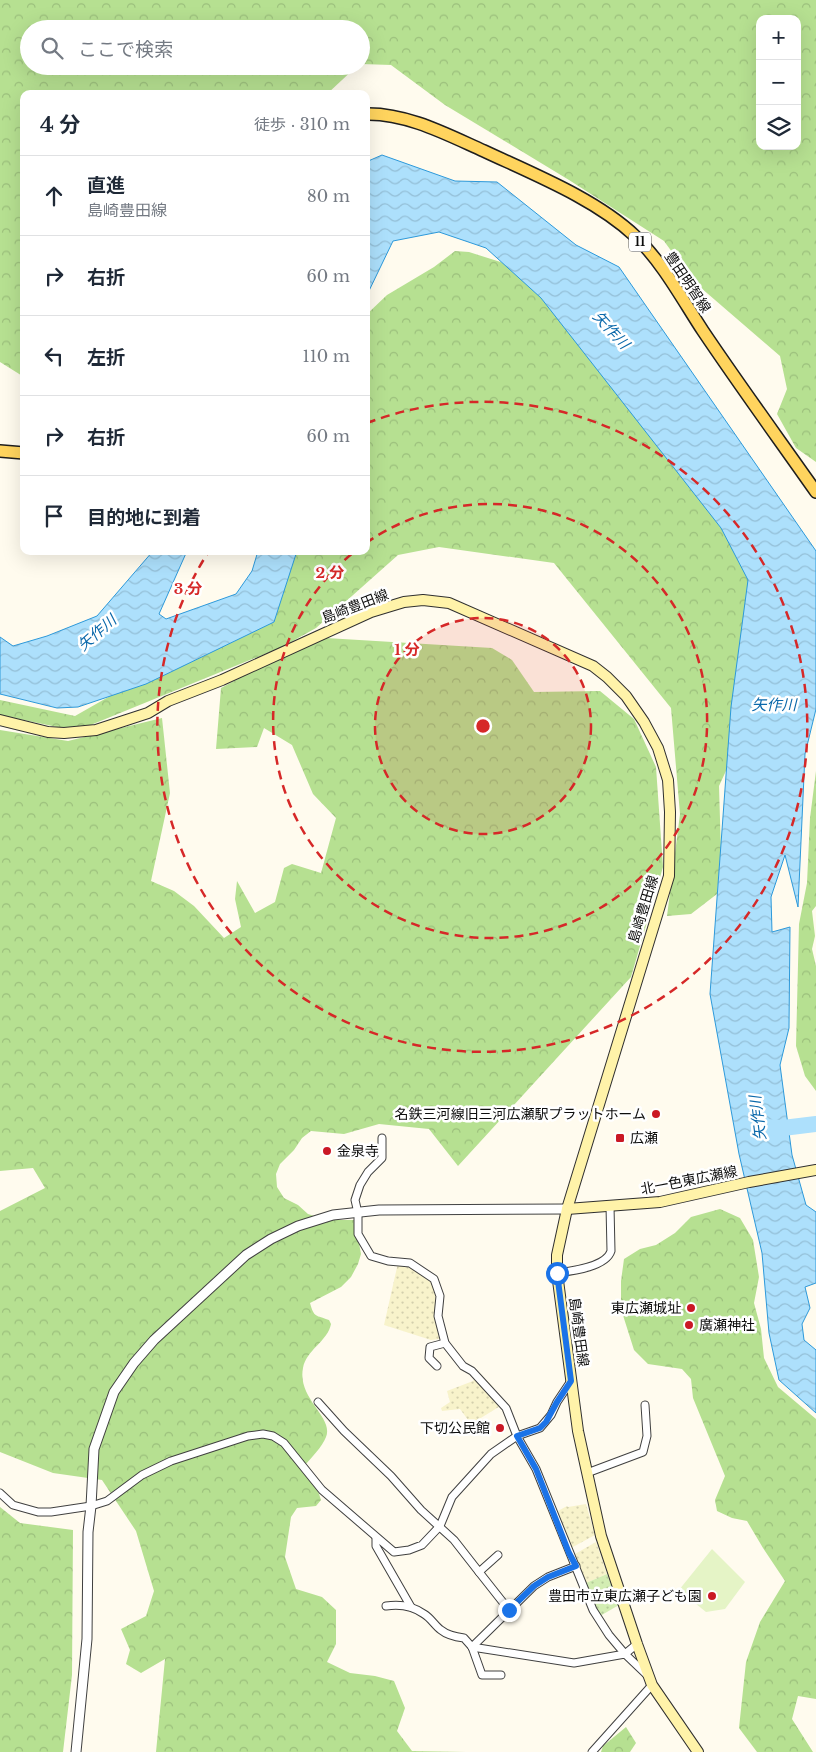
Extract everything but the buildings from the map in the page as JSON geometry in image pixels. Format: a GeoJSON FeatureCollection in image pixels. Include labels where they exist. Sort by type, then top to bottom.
{"type":"FeatureCollection","features":[{"type":"Feature","properties":{"kind":"main road","name":"豊田明智線"},"geometry":{"type":"LineString","coordinates":[[370,114],[406,120],[446,134],[507,162],[588,202],[634,236],[661,268],[704,333],[816,492]]}},
{"type":"Feature","properties":{"kind":"main road"},"geometry":{"type":"LineString","coordinates":[[0,451],[20,453]]}},
{"type":"Feature","properties":{"kind":"main road","name":"島崎豊田線"},"geometry":{"type":"LineString","coordinates":[[0,720],[48,732],[64,733],[96,730],[148,712],[168,701],[222,680],[371,612],[404,602],[423,600],[449,603],[593,666],[626,696],[644,722],[658,748],[668,780],[670,812],[669,876],[567,1209],[557,1255],[557,1273],[578,1432],[602,1536],[650,1681],[698,1752]]}},
{"type":"Feature","properties":{"kind":"main road","name":"北一色東広瀬線"},"geometry":{"type":"LineString","coordinates":[[567,1209],[660,1202],[715,1189],[816,1170]]}},
{"type":"Feature","properties":{"kind":"street"},"geometry":{"type":"LineString","coordinates":[[382,1138],[382,1158],[364,1178],[355,1200],[358,1213],[358,1234],[371,1256],[388,1261],[410,1263],[434,1279],[440,1296],[438,1316],[445,1342],[463,1366],[472,1371],[506,1408],[517,1436],[536,1469],[593,1610],[609,1635],[650,1681],[592,1752]]}},
{"type":"Feature","properties":{"kind":"street"},"geometry":{"type":"LineString","coordinates":[[557,1273],[602,1263],[610,1256],[610,1206]]}},
{"type":"Feature","properties":{"kind":"street"},"geometry":{"type":"LineString","coordinates":[[76,1752],[87,1639],[88,1532],[94,1449],[114,1392],[134,1363],[154,1340],[246,1255],[271,1239],[298,1226],[333,1216],[379,1210],[567,1209]]}},
{"type":"Feature","properties":{"kind":"street"},"geometry":{"type":"LineString","coordinates":[[437,1366],[430,1358],[430,1347],[445,1342]]}},
{"type":"Feature","properties":{"kind":"street"},"geometry":{"type":"LineString","coordinates":[[0,1493],[12,1505],[38,1512],[91,1506],[106,1502],[142,1475],[164,1464],[248,1436],[263,1434],[273,1436],[284,1443],[322,1490],[376,1538],[394,1552],[409,1550],[422,1545],[440,1526],[452,1497],[490,1454],[517,1436],[540,1428],[546,1422],[571,1381]]}},
{"type":"Feature","properties":{"kind":"street"},"geometry":{"type":"LineString","coordinates":[[318,1402],[344,1431],[454,1540],[509,1610]]}},
{"type":"Feature","properties":{"kind":"street"},"geometry":{"type":"LineString","coordinates":[[587,1473],[644,1452],[647,1436],[646,1405]]}},
{"type":"Feature","properties":{"kind":"street"},"geometry":{"type":"LineString","coordinates":[[376,1538],[376,1546],[412,1607]]}},
{"type":"Feature","properties":{"kind":"street"},"geometry":{"type":"LineString","coordinates":[[479,1572],[498,1555]]}},
{"type":"Feature","properties":{"kind":"street"},"geometry":{"type":"LineString","coordinates":[[472,1647],[534,1586],[548,1577],[576,1566]]}},
{"type":"Feature","properties":{"kind":"street"},"geometry":{"type":"LineString","coordinates":[[386,1606],[397,1604],[412,1607],[424,1613],[442,1631],[464,1638],[472,1647],[482,1675],[501,1675]]}},
{"type":"Feature","properties":{"kind":"street"},"geometry":{"type":"LineString","coordinates":[[472,1647],[574,1663],[625,1654],[637,1644]]}},
{"type":"Feature","properties":{"kind":"shaded area"},"geometry":{"type":"Polygon","coordinates":[[[398,1263],[415,1267],[432,1281],[435,1289],[436,1304],[434,1317],[439,1328],[439,1339],[431,1340],[384,1325],[398,1263]]]}},
{"type":"Feature","properties":{"kind":"shaded area"},"geometry":{"type":"Polygon","coordinates":[[[480,1373],[493,1387],[502,1405],[471,1424],[460,1409],[442,1411],[441,1408],[450,1402],[447,1391],[473,1381],[480,1373]]]}},
{"type":"Feature","properties":{"kind":"shaded area"},"geometry":{"type":"Polygon","coordinates":[[[586,1504],[595,1535],[571,1548],[558,1511],[567,1506],[586,1504]]]}},
{"type":"Feature","properties":{"kind":"shaded area"},"geometry":{"type":"Polygon","coordinates":[[[596,1542],[607,1574],[586,1583],[575,1554],[596,1542]]]}},
{"type":"Feature","properties":{"kind":"green space"},"geometry":{"type":"Polygon","coordinates":[[[0,0],[816,0],[816,462],[796,448],[777,414],[787,389],[780,356],[693,281],[664,241],[569,180],[445,105],[391,65],[370,64],[370,20],[20,20],[20,75],[347,75],[331,90],[20,90],[20,374],[0,362],[0,0]]]}},
{"type":"Feature","properties":{"kind":"green space"},"geometry":{"type":"Polygon","coordinates":[[[455,251],[469,252],[519,268],[705,496],[762,591],[737,747],[719,786],[721,853],[717,894],[691,914],[667,916],[680,814],[671,708],[554,563],[439,547],[398,555],[316,628],[282,647],[76,731],[0,715],[0,700],[75,716],[154,671],[288,555],[370,555],[370,311],[387,295],[434,267],[455,251]]]}},
{"type":"Feature","properties":{"kind":"green space"},"geometry":{"type":"Polygon","coordinates":[[[326,638],[492,648],[512,660],[534,692],[600,691],[634,719],[656,767],[663,867],[631,977],[458,1166],[429,1129],[379,1124],[344,1134],[311,1131],[302,1138],[294,1150],[280,1164],[276,1174],[277,1187],[284,1198],[298,1205],[308,1214],[327,1220],[357,1220],[361,1254],[351,1277],[341,1287],[310,1303],[314,1314],[329,1320],[331,1324],[326,1336],[308,1356],[303,1368],[305,1389],[325,1422],[327,1430],[326,1437],[317,1452],[305,1465],[321,1500],[316,1506],[297,1508],[291,1517],[285,1557],[296,1589],[322,1597],[336,1610],[336,1644],[327,1662],[350,1673],[375,1676],[394,1681],[405,1708],[397,1731],[412,1751],[466,1752],[156,1752],[165,1659],[141,1673],[126,1664],[130,1650],[121,1629],[146,1616],[154,1591],[136,1531],[102,1480],[53,1473],[0,1452],[0,1211],[45,1188],[33,1168],[0,1171],[0,730],[68,741],[162,718],[170,793],[151,881],[174,891],[194,906],[224,938],[241,927],[235,899],[237,881],[255,913],[275,902],[284,868],[292,864],[321,873],[336,818],[313,794],[292,745],[264,728],[257,747],[216,749],[221,688],[279,657],[326,638]]]}},
{"type":"Feature","properties":{"kind":"green space"},"geometry":{"type":"Polygon","coordinates":[[[816,771],[816,906],[812,911],[815,936],[812,949],[816,966],[816,1091],[805,1076],[796,1046],[799,924],[807,883],[810,818],[816,771]]]}},
{"type":"Feature","properties":{"kind":"green space"},"geometry":{"type":"Polygon","coordinates":[[[720,1209],[740,1218],[753,1240],[759,1277],[754,1303],[761,1329],[764,1358],[778,1387],[816,1419],[816,1699],[798,1696],[792,1719],[813,1752],[757,1752],[739,1728],[746,1662],[760,1622],[785,1581],[747,1521],[732,1518],[717,1511],[715,1500],[725,1476],[693,1398],[691,1379],[682,1369],[648,1364],[634,1350],[621,1309],[621,1281],[624,1259],[640,1249],[656,1245],[675,1233],[691,1217],[720,1209]]]}},
{"type":"Feature","properties":{"kind":"green space"},"geometry":{"type":"Polygon","coordinates":[[[0,1507],[20,1523],[73,1530],[72,1675],[63,1752],[0,1752],[0,1507]]]}},
{"type":"Feature","properties":{"kind":"green space"},"geometry":{"type":"Polygon","coordinates":[[[712,1549],[745,1582],[725,1609],[706,1612],[679,1590],[712,1549]]]}},
{"type":"Feature","properties":{"kind":"green space"},"geometry":{"type":"Polygon","coordinates":[[[607,1574],[619,1605],[600,1616],[586,1583],[607,1574]]]}},
{"type":"Feature","properties":{"kind":"green space"},"geometry":{"type":"Polygon","coordinates":[[[626,1727],[636,1743],[630,1752],[601,1752],[603,1746],[626,1727]]]}},
{"type":"Feature","properties":{"kind":"water","name":"矢作川"},"geometry":{"type":"Polygon","coordinates":[[[382,155],[455,181],[497,182],[576,245],[619,267],[816,551],[816,709],[805,754],[798,907],[785,855],[771,897],[772,932],[790,927],[789,1028],[780,1065],[792,1155],[806,1205],[816,1212],[816,1283],[805,1287],[810,1308],[802,1324],[804,1340],[816,1350],[816,1413],[779,1380],[769,1333],[762,1253],[739,1154],[710,994],[731,707],[748,580],[721,528],[541,298],[486,248],[439,232],[393,241],[370,289],[370,160],[382,155]]]}},
{"type":"Feature","properties":{"kind":"water","name":"矢作川"},"geometry":{"type":"Polygon","coordinates":[[[150,555],[185,555],[159,614],[166,619],[236,594],[252,571],[257,555],[296,555],[274,622],[146,684],[78,707],[57,708],[0,694],[0,637],[13,646],[47,636],[97,616],[150,555]]]}},
{"type":"Feature","properties":{"kind":"waterway"},"geometry":{"type":"LineString","coordinates":[[766,1127],[783,1128],[816,1124]]}},
{"type":"Feature","properties":{"kind":"place","name":"名鉄三河線旧三河広瀬駅プラットホーム"},"geometry":{"type":"Point","coordinates":[656,1114]}},
{"type":"Feature","properties":{"kind":"place","name":"広瀬"},"geometry":{"type":"Point","coordinates":[620,1138]}},
{"type":"Feature","properties":{"kind":"place","name":"金泉寺"},"geometry":{"type":"Point","coordinates":[327,1151]}},
{"type":"Feature","properties":{"kind":"place","name":"東広瀬城址"},"geometry":{"type":"Point","coordinates":[691,1308]}},
{"type":"Feature","properties":{"kind":"place","name":"廣瀬神社"},"geometry":{"type":"Point","coordinates":[689,1325]}},
{"type":"Feature","properties":{"kind":"place","name":"下切公民館"},"geometry":{"type":"Point","coordinates":[500,1428]}},
{"type":"Feature","properties":{"kind":"place","name":"豊田市立東広瀬子ども園"},"geometry":{"type":"Point","coordinates":[712,1596]}},
{"type":"Feature","properties":{"kind":"route"},"geometry":{"type":"LineString","coordinates":[[509,1610],[534,1586],[548,1577],[576,1566],[569,1553],[536,1469],[517,1436],[540,1428],[546,1422],[571,1381],[557,1273]]}}]}
